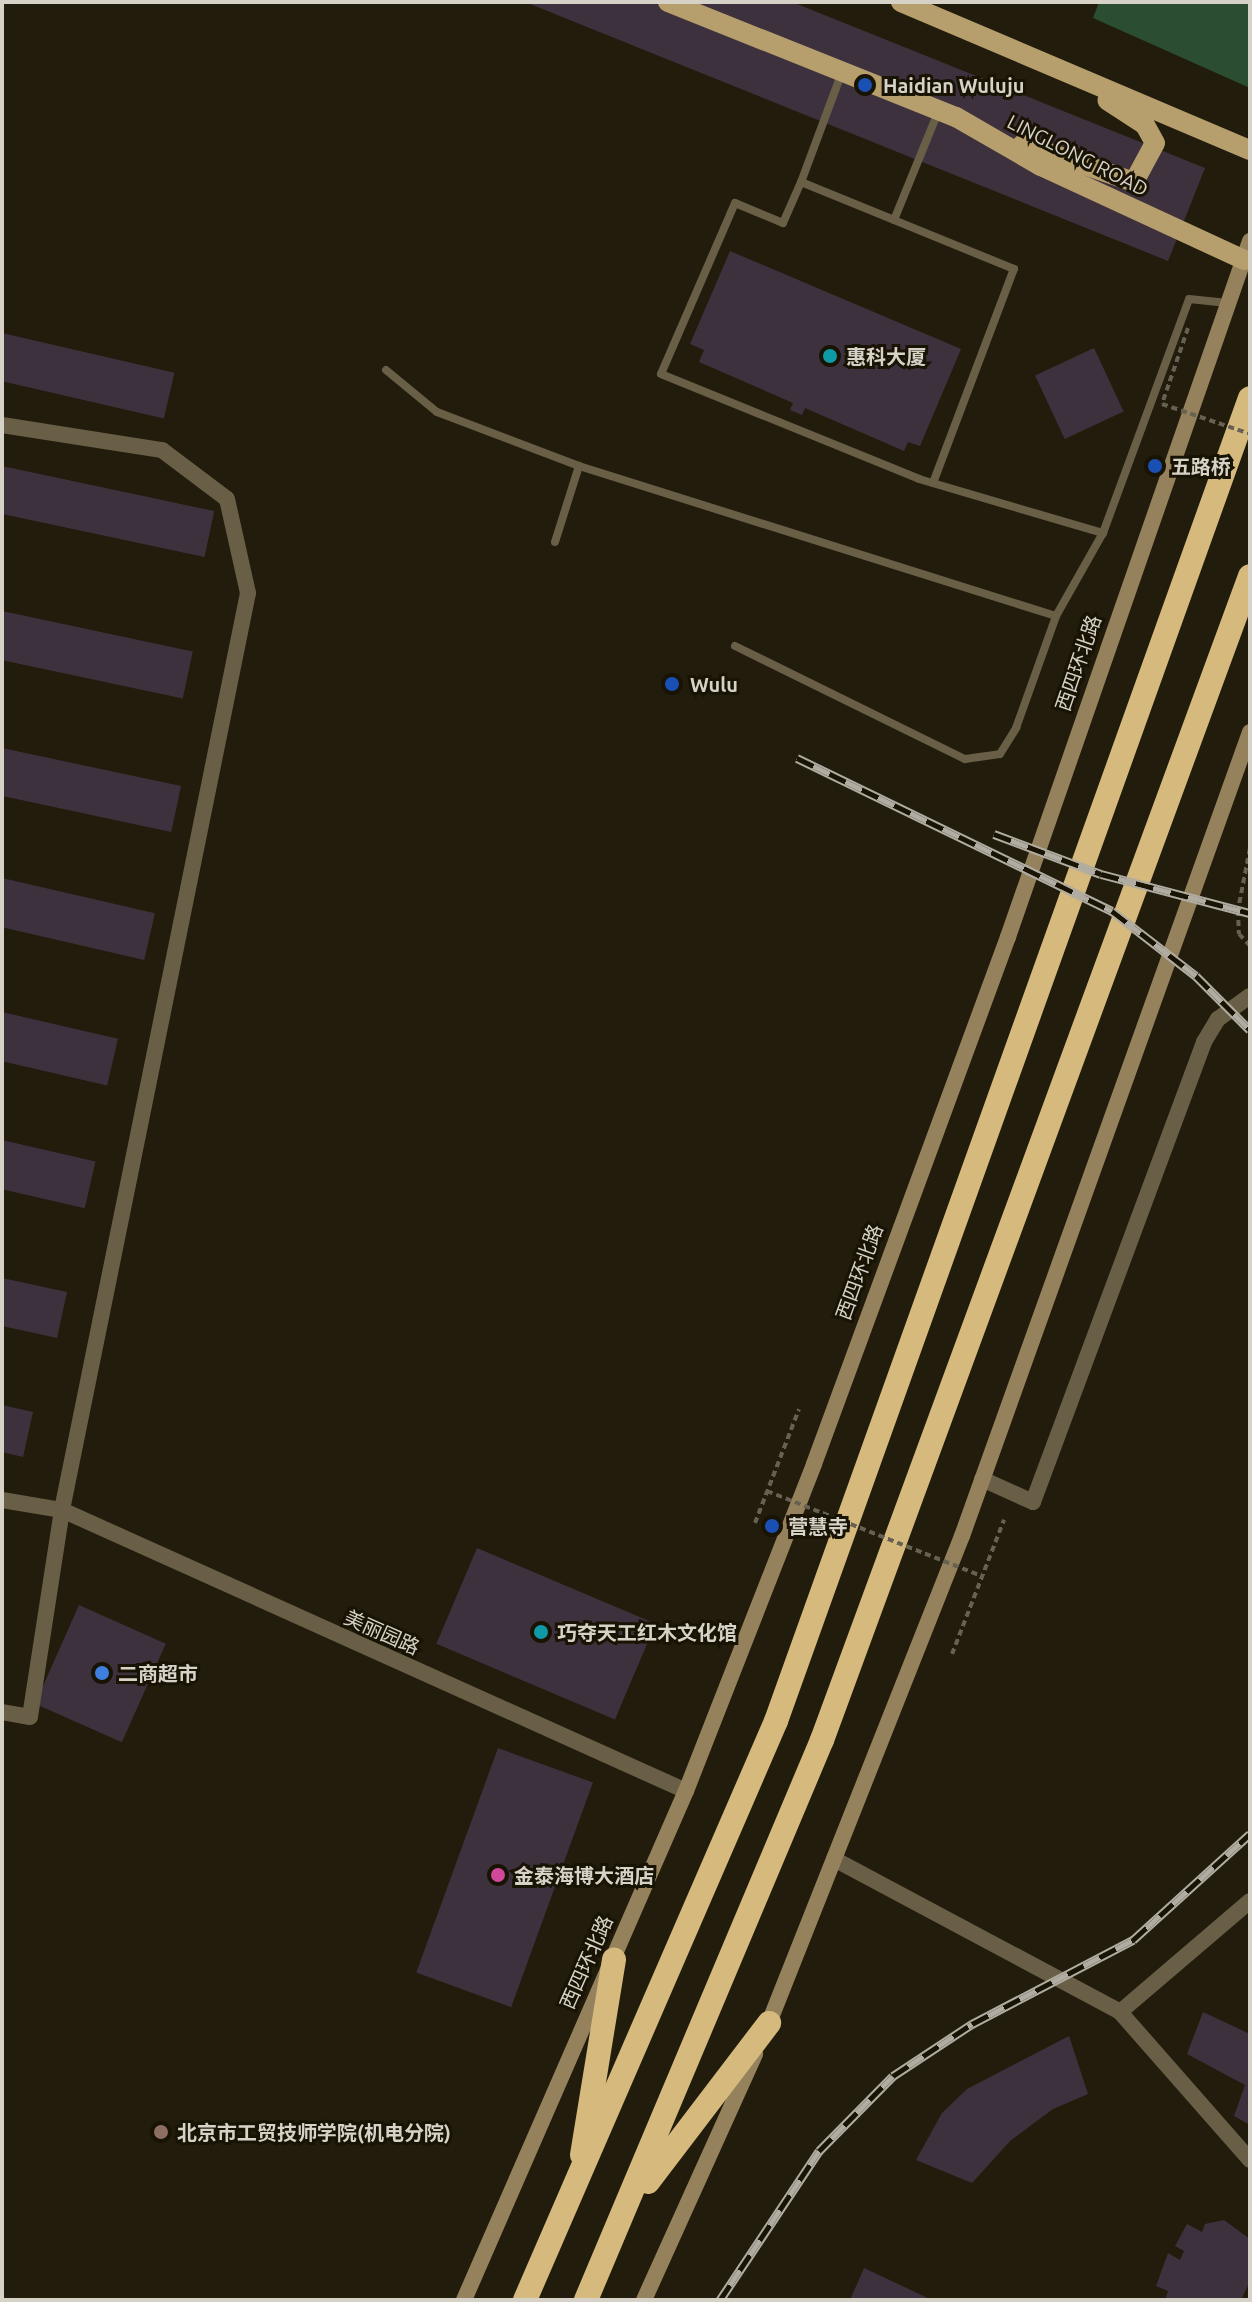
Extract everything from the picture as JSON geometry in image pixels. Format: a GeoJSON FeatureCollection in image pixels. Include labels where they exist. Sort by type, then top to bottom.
{"type":"FeatureCollection","features":[{"type":"Feature","properties":{"kind":"highway"},"geometry":{"type":"LineString","coordinates":[[525,2300],[576,2192],[776,1721],[1250,398]]}},
{"type":"Feature","properties":{"kind":"highway"},"geometry":{"type":"LineString","coordinates":[[586,2300],[627,2209],[822,1740],[1250,576]]}},
{"type":"Feature","properties":{"kind":"highway"},"geometry":{"type":"LineString","coordinates":[[576,2192],[614,1960]]}},
{"type":"Feature","properties":{"kind":"highway"},"geometry":{"type":"LineString","coordinates":[[627,2209],[769,2023]]}},
{"type":"Feature","properties":{"kind":"main road","name":"LINGLONG ROAD"},"geometry":{"type":"LineString","coordinates":[[668,2],[947,114],[1069,180],[1247,250]]}},
{"type":"Feature","properties":{"kind":"main road"},"geometry":{"type":"LineString","coordinates":[[901,2],[1250,150]]}},
{"type":"Feature","properties":{"kind":"main road"},"geometry":{"type":"LineString","coordinates":[[947,114],[1134,182],[1155,143],[1145,125],[1070,74]]}},
{"type":"Feature","properties":{"kind":"street","name":"西四环北路"},"geometry":{"type":"LineString","coordinates":[[464,2300],[686,1791],[1008,937],[1247,250]]}},
{"type":"Feature","properties":{"kind":"street"},"geometry":{"type":"LineString","coordinates":[[2,425],[162,450],[227,499],[248,593],[62,1510],[30,1717],[2,1712]]}},
{"type":"Feature","properties":{"kind":"street"},"geometry":{"type":"LineString","coordinates":[[644,2300],[769,2023],[982,1479],[1250,732]]}},
{"type":"Feature","properties":{"kind":"street"},"geometry":{"type":"LineString","coordinates":[[982,1479],[1033,1502],[1204,1042],[1218,1019],[1250,996]]}},
{"type":"Feature","properties":{"kind":"street","name":"美丽园路"},"geometry":{"type":"LineString","coordinates":[[2,1500],[62,1510],[686,1791]]}},
{"type":"Feature","properties":{"kind":"street"},"geometry":{"type":"LineString","coordinates":[[834,1859],[1120,2012],[1250,2160]]}},
{"type":"Feature","properties":{"kind":"street"},"geometry":{"type":"LineString","coordinates":[[1120,2012],[1250,1901]]}},
{"type":"Feature","properties":{"kind":"lane"},"geometry":{"type":"LineString","coordinates":[[842,72],[783,223],[735,203],[661,374],[933,483],[1103,533]]}},
{"type":"Feature","properties":{"kind":"lane"},"geometry":{"type":"LineString","coordinates":[[894,220],[947,114]]}},
{"type":"Feature","properties":{"kind":"lane"},"geometry":{"type":"LineString","coordinates":[[801,182],[1014,269],[933,483]]}},
{"type":"Feature","properties":{"kind":"lane"},"geometry":{"type":"LineString","coordinates":[[735,646],[965,759],[1000,754],[1008,741],[1056,616],[1103,533],[1189,299],[1228,303]]}},
{"type":"Feature","properties":{"kind":"lane"},"geometry":{"type":"LineString","coordinates":[[386,370],[437,412],[579,466],[1056,616]]}},
{"type":"Feature","properties":{"kind":"lane"},"geometry":{"type":"LineString","coordinates":[[555,542],[579,466]]}},
{"type":"Feature","properties":{"kind":"path"},"geometry":{"type":"LineString","coordinates":[[1188,328],[1162,404],[1250,434]]}},
{"type":"Feature","properties":{"kind":"path"},"geometry":{"type":"LineString","coordinates":[[1250,848],[1238,910],[1239,934],[1250,946]]}},
{"type":"Feature","properties":{"kind":"path"},"geometry":{"type":"LineString","coordinates":[[755,1523],[799,1409]]}},
{"type":"Feature","properties":{"kind":"path"},"geometry":{"type":"LineString","coordinates":[[767,1491],[982,1576]]}},
{"type":"Feature","properties":{"kind":"path"},"geometry":{"type":"LineString","coordinates":[[952,1654],[1004,1520]]}},
{"type":"Feature","properties":{"kind":"green space"},"geometry":{"type":"Polygon","coordinates":[[[1099,2],[1250,2],[1250,88],[1093,18],[1099,2]]]}},
{"type":"Feature","properties":{"kind":"building","name":"Haidian Wuluju"},"geometry":{"type":"Polygon","coordinates":[[[525,2],[792,2],[1205,168],[1168,261],[525,2]]]}},
{"type":"Feature","properties":{"kind":"building","name":"惠科大厦"},"geometry":{"type":"Polygon","coordinates":[[[730,251],[961,349],[920,446],[908,442],[904,451],[805,408],[802,415],[790,410],[793,403],[699,362],[704,350],[690,344],[730,251]]]}},
{"type":"Feature","properties":{"kind":"building"},"geometry":{"type":"Polygon","coordinates":[[[2,333],[174,373],[164,419],[2,381],[2,333]]]}},
{"type":"Feature","properties":{"kind":"building"},"geometry":{"type":"Polygon","coordinates":[[[1094,348],[1124,411],[1065,439],[1035,375],[1094,348]]]}},
{"type":"Feature","properties":{"kind":"building"},"geometry":{"type":"Polygon","coordinates":[[[2,466],[214,511],[204,557],[2,514],[2,466]]]}},
{"type":"Feature","properties":{"kind":"building"},"geometry":{"type":"Polygon","coordinates":[[[2,611],[193,652],[183,698],[2,660],[2,611]]]}},
{"type":"Feature","properties":{"kind":"building"},"geometry":{"type":"Polygon","coordinates":[[[2,748],[181,786],[171,832],[2,796],[2,748]]]}},
{"type":"Feature","properties":{"kind":"building"},"geometry":{"type":"Polygon","coordinates":[[[2,878],[155,913],[144,960],[2,927],[2,878]]]}},
{"type":"Feature","properties":{"kind":"building"},"geometry":{"type":"Polygon","coordinates":[[[2,1012],[118,1039],[107,1086],[2,1061],[2,1012]]]}},
{"type":"Feature","properties":{"kind":"building"},"geometry":{"type":"Polygon","coordinates":[[[2,1140],[96,1162],[85,1208],[2,1189],[2,1140]]]}},
{"type":"Feature","properties":{"kind":"building"},"geometry":{"type":"Polygon","coordinates":[[[2,1278],[67,1292],[57,1338],[2,1326],[2,1278]]]}},
{"type":"Feature","properties":{"kind":"building"},"geometry":{"type":"Polygon","coordinates":[[[2,1405],[33,1412],[23,1457],[2,1452],[2,1405]]]}},
{"type":"Feature","properties":{"kind":"building","name":"巧夺天工红木文化馆"},"geometry":{"type":"Polygon","coordinates":[[[477,1548],[656,1624],[615,1720],[436,1644],[477,1548]]]}},
{"type":"Feature","properties":{"kind":"building","name":"二商超市"},"geometry":{"type":"Polygon","coordinates":[[[79,1605],[166,1644],[122,1742],[35,1704],[79,1605]]]}},
{"type":"Feature","properties":{"kind":"building","name":"金泰海博大酒店"},"geometry":{"type":"Polygon","coordinates":[[[498,1748],[593,1783],[511,2007],[416,1973],[498,1748]]]}},
{"type":"Feature","properties":{"kind":"building"},"geometry":{"type":"Polygon","coordinates":[[[1203,2012],[1250,2034],[1250,2125],[1234,2116],[1245,2085],[1187,2054],[1203,2012]]]}},
{"type":"Feature","properties":{"kind":"building"},"geometry":{"type":"Polygon","coordinates":[[[1069,2036],[1088,2094],[1053,2109],[1010,2141],[972,2183],[916,2160],[942,2113],[967,2089],[1069,2036]]]}},
{"type":"Feature","properties":{"kind":"building"},"geometry":{"type":"Polygon","coordinates":[[[1224,2220],[1250,2239],[1250,2281],[1241,2300],[1165,2300],[1168,2291],[1156,2286],[1168,2253],[1180,2260],[1184,2251],[1175,2246],[1187,2224],[1202,2232],[1205,2224],[1224,2220]]]}},
{"type":"Feature","properties":{"kind":"building"},"geometry":{"type":"Polygon","coordinates":[[[864,2268],[932,2300],[850,2300],[864,2268]]]}},
{"type":"Feature","properties":{"kind":"railway"},"geometry":{"type":"LineString","coordinates":[[797,758],[1112,911],[1196,976],[1250,1030]]}},
{"type":"Feature","properties":{"kind":"railway"},"geometry":{"type":"LineString","coordinates":[[994,834],[1101,874],[1250,913]]}},
{"type":"Feature","properties":{"kind":"railway"},"geometry":{"type":"LineString","coordinates":[[720,2300],[819,2151],[893,2076],[972,2024],[1133,1940],[1250,1834]]}},
{"type":"Feature","properties":{"kind":"place","name":"Haidian Wuluju"},"geometry":{"type":"Point","coordinates":[865,85]}},
{"type":"Feature","properties":{"kind":"place","name":"惠科大厦"},"geometry":{"type":"Point","coordinates":[830,356]}},
{"type":"Feature","properties":{"kind":"place","name":"五路桥"},"geometry":{"type":"Point","coordinates":[1155,466]}},
{"type":"Feature","properties":{"kind":"place","name":"Wulu"},"geometry":{"type":"Point","coordinates":[672,684]}},
{"type":"Feature","properties":{"kind":"place","name":"营慧寺"},"geometry":{"type":"Point","coordinates":[772,1526]}},
{"type":"Feature","properties":{"kind":"place","name":"巧夺天工红木文化馆"},"geometry":{"type":"Point","coordinates":[541,1632]}},
{"type":"Feature","properties":{"kind":"place","name":"二商超市"},"geometry":{"type":"Point","coordinates":[102,1673]}},
{"type":"Feature","properties":{"kind":"place","name":"金泰海博大酒店"},"geometry":{"type":"Point","coordinates":[498,1875]}},
{"type":"Feature","properties":{"kind":"place","name":"北京市工贸技师学院(机电分院)"},"geometry":{"type":"Point","coordinates":[161,2132]}}]}
